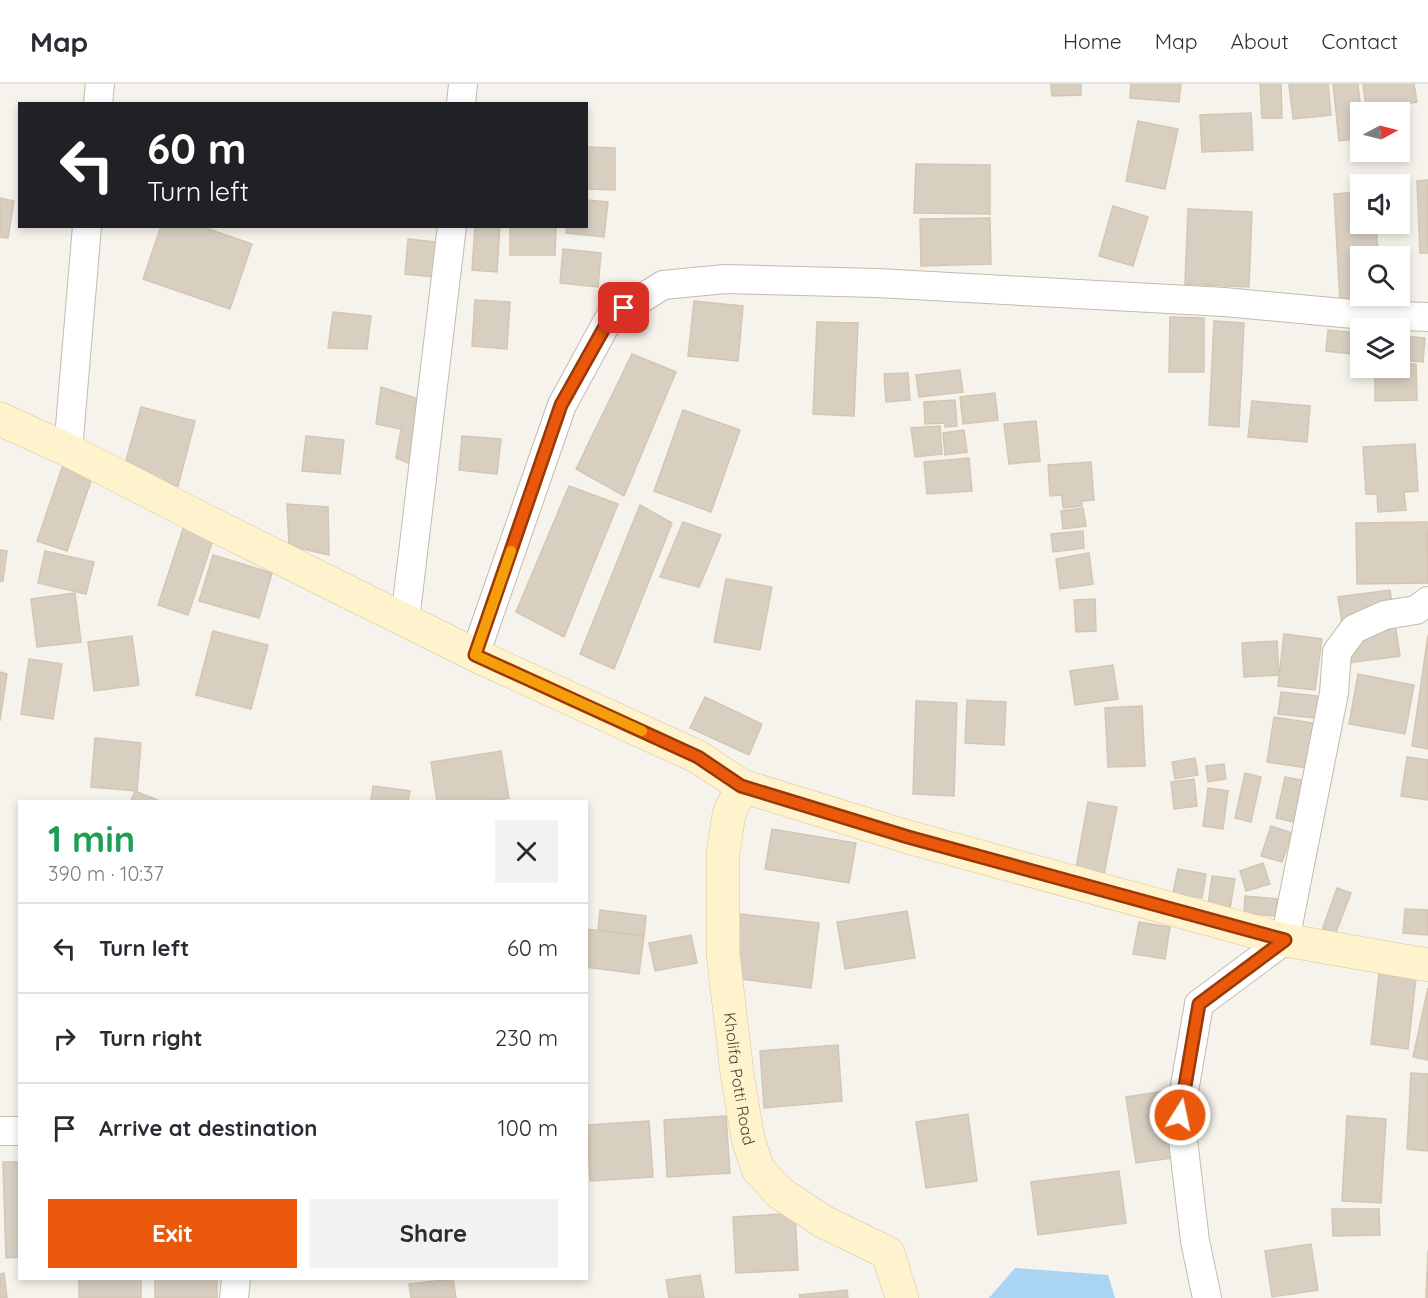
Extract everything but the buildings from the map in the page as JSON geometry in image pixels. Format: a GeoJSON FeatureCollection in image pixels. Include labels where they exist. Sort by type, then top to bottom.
{"type":"FeatureCollection","features":[{"type":"Feature","properties":{"kind":"street"},"geometry":{"type":"LineString","coordinates":[[98,102],[100,84]]}},
{"type":"Feature","properties":{"kind":"street"},"geometry":{"type":"LineString","coordinates":[[462,102],[463,84]]}},
{"type":"Feature","properties":{"kind":"street"},"geometry":{"type":"LineString","coordinates":[[68,450],[87,228]]}},
{"type":"Feature","properties":{"kind":"street"},"geometry":{"type":"LineString","coordinates":[[405,620],[452,228]]}},
{"type":"Feature","properties":{"kind":"street"},"geometry":{"type":"LineString","coordinates":[[475,655],[561,405],[612,314],[663,285],[725,279],[877,283],[1224,302],[1353,314],[1428,317]]}},
{"type":"Feature","properties":{"kind":"street"},"geometry":{"type":"LineString","coordinates":[[0,419],[68,450],[475,655],[698,757],[741,786],[908,837],[1285,940],[1428,965]]}},
{"type":"Feature","properties":{"kind":"street"},"geometry":{"type":"LineString","coordinates":[[1207,1298],[1196,1240],[1180,1115],[1199,1004],[1285,940],[1334,693],[1336,652],[1354,629],[1385,615],[1416,609],[1428,601]]}},
{"type":"Feature","properties":{"kind":"street","name":"Kholifa Potti Road"},"geometry":{"type":"LineString","coordinates":[[741,786],[729,814],[723,853],[723,954],[736,1073],[748,1139],[758,1169],[780,1193],[824,1222],[888,1252],[902,1298]]}},
{"type":"Feature","properties":{"kind":"street"},"geometry":{"type":"LineString","coordinates":[[0,1131],[18,1131]]}},
{"type":"Feature","properties":{"kind":"street"},"geometry":{"type":"LineString","coordinates":[[234,1298],[236,1280]]}},
{"type":"Feature","properties":{"kind":"water"},"geometry":{"type":"Polygon","coordinates":[[[1015,1268],[1108,1275],[1115,1298],[989,1298],[1015,1268]]]}},
{"type":"Feature","properties":{"kind":"slow traffic"},"geometry":{"type":"LineString","coordinates":[[511,551],[475,655],[642,731]]}},
{"type":"Feature","properties":{"kind":"route"},"geometry":{"type":"LineString","coordinates":[[624,308],[612,314],[561,405],[475,655],[698,757],[741,786],[908,837],[1285,940],[1199,1004],[1180,1115]]}}]}
